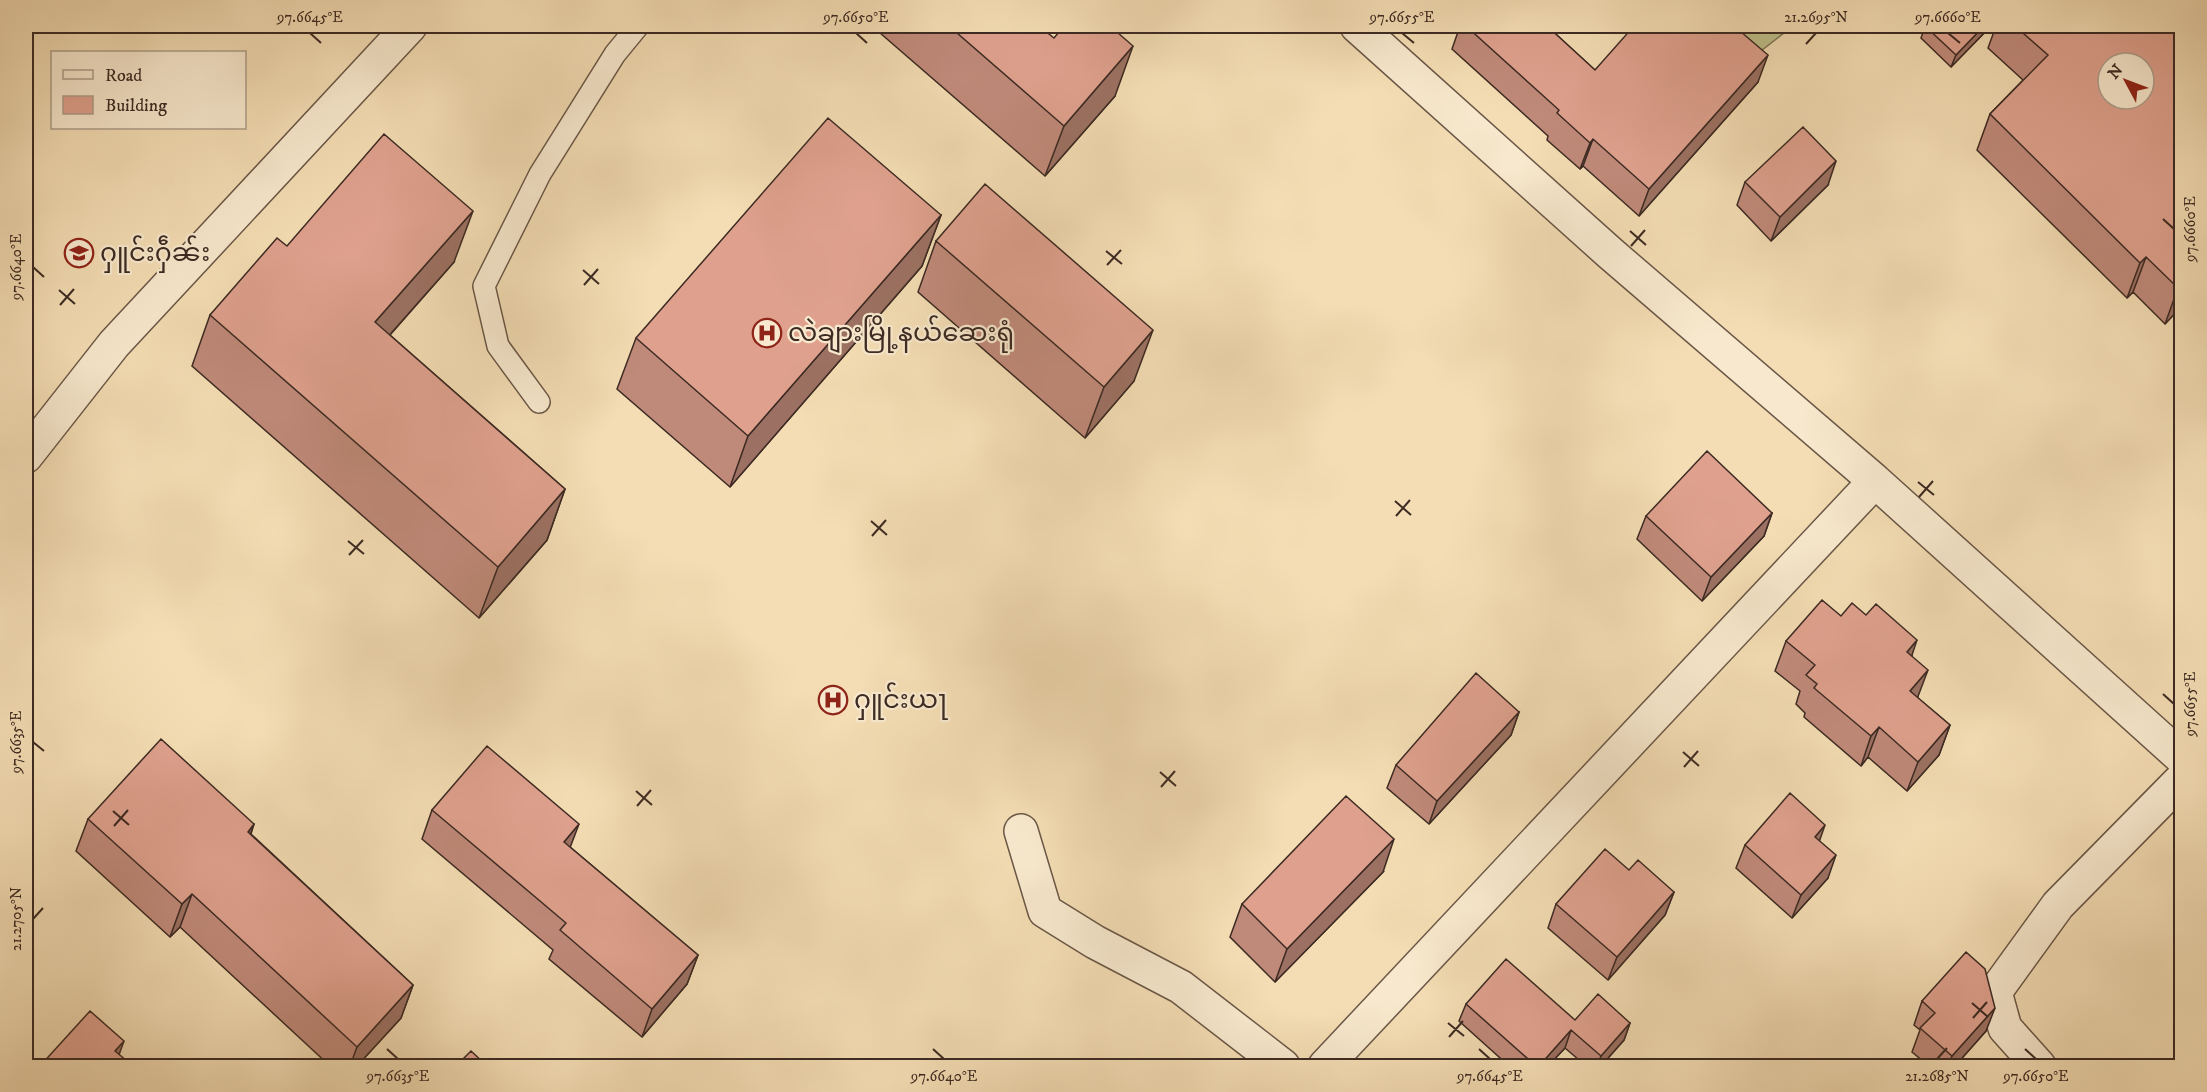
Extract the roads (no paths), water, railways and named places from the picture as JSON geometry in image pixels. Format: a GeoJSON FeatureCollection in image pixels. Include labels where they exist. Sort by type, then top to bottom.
{"type":"FeatureCollection","features":[{"type":"Feature","properties":{"kind":"street"},"geometry":{"type":"LineString","coordinates":[[26,456],[114,344],[410,26]]}},
{"type":"Feature","properties":{"kind":"street"},"geometry":{"type":"LineString","coordinates":[[1357,26],[1611,253],[1875,481],[2181,758]]}},
{"type":"Feature","properties":{"kind":"street"},"geometry":{"type":"LineString","coordinates":[[1325,1066],[1875,481]]}},
{"type":"Feature","properties":{"kind":"street"},"geometry":{"type":"LineString","coordinates":[[2039,1066],[2005,1028],[1995,992],[2058,905],[2181,779]]}},
{"type":"Feature","properties":{"kind":"street"},"geometry":{"type":"LineString","coordinates":[[1021,831],[1045,911],[1095,942],[1181,987],[1282,1066]]}},
{"type":"Feature","properties":{"kind":"lane"},"geometry":{"type":"LineString","coordinates":[[539,402],[498,346],[483,286],[540,174],[615,54],[638,26]]}},
{"type":"Feature","properties":{"kind":"place","name":"ႁူင်းႁဵၼ်း"},"geometry":{"type":"Point","coordinates":[79,253]}},
{"type":"Feature","properties":{"kind":"place","name":"လဲချားမြို့နယ်ဆေးရုံ"},"geometry":{"type":"Point","coordinates":[767,333]}},
{"type":"Feature","properties":{"kind":"place","name":"ႁူင်းယႃ"},"geometry":{"type":"Point","coordinates":[833,700]}}]}
